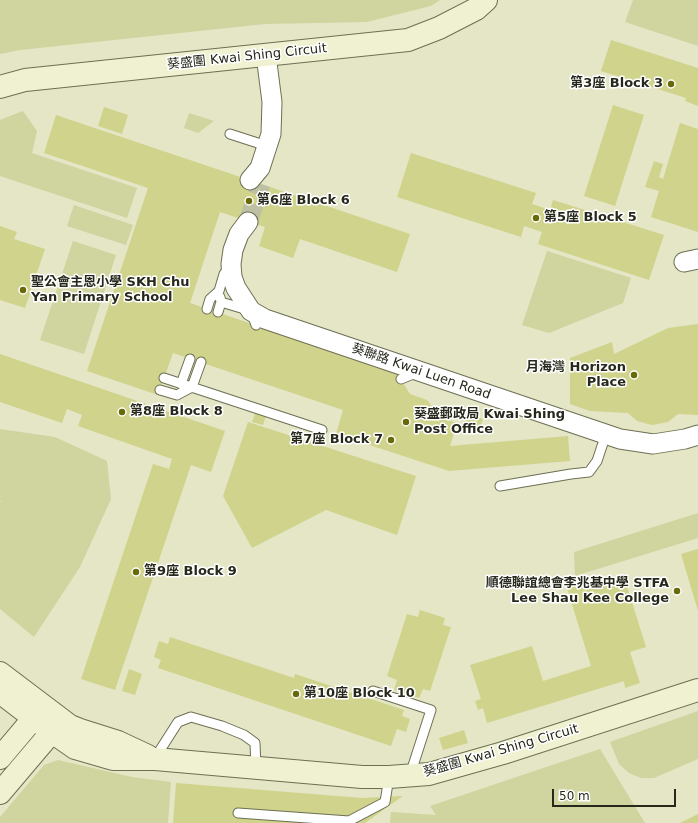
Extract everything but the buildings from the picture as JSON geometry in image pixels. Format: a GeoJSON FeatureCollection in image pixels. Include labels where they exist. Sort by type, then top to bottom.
{"type":"FeatureCollection","features":[{"type":"Feature","properties":{"kind":"street","name":"葵盛圍 Kwai Shing Circuit"},"geometry":{"type":"LineString","coordinates":[[0,87],[25,80],[408,40],[439,28],[476,9],[486,0]]}},
{"type":"Feature","properties":{"kind":"street"},"geometry":{"type":"LineString","coordinates":[[257,177],[271,134],[272,118],[266,55]]}},
{"type":"Feature","properties":{"kind":"street","name":"葵聯路 Kwai Luen Road"},"geometry":{"type":"LineString","coordinates":[[241,224],[233,250],[231,264],[232,277],[236,288],[253,318],[265,319],[620,439],[654,444],[685,439],[698,435]]}},
{"type":"Feature","properties":{"kind":"street","name":"葵盛圍 Kwai Shing Circuit"},"geometry":{"type":"LineString","coordinates":[[0,673],[39,712],[57,726],[75,748],[113,759],[155,759],[362,777],[399,777],[429,774],[503,753],[698,690]]}},
{"type":"Feature","properties":{"kind":"street","name":"葵盛圍 Kwai Shing Circuit"},"geometry":{"type":"LineString","coordinates":[[0,692],[39,712]]}},
{"type":"Feature","properties":{"kind":"street"},"geometry":{"type":"LineString","coordinates":[[0,758],[39,712]]}},
{"type":"Feature","properties":{"kind":"street"},"geometry":{"type":"LineString","coordinates":[[0,793],[57,726]]}},
{"type":"Feature","properties":{"kind":"lane"},"geometry":{"type":"LineString","coordinates":[[230,134],[267,146]]}},
{"type":"Feature","properties":{"kind":"lane"},"geometry":{"type":"LineString","coordinates":[[218,312],[222,302],[219,292],[224,274],[231,264]]}},
{"type":"Feature","properties":{"kind":"lane"},"geometry":{"type":"LineString","coordinates":[[206,309],[210,299],[219,292]]}},
{"type":"Feature","properties":{"kind":"lane"},"geometry":{"type":"LineString","coordinates":[[222,302],[253,318]]}},
{"type":"Feature","properties":{"kind":"lane"},"geometry":{"type":"LineString","coordinates":[[181,384],[190,359]]}},
{"type":"Feature","properties":{"kind":"lane"},"geometry":{"type":"LineString","coordinates":[[160,390],[177,395],[192,387],[201,362]]}},
{"type":"Feature","properties":{"kind":"lane"},"geometry":{"type":"LineString","coordinates":[[401,379],[420,372]]}},
{"type":"Feature","properties":{"kind":"lane"},"geometry":{"type":"LineString","coordinates":[[164,378],[322,430]]}},
{"type":"Feature","properties":{"kind":"lane"},"geometry":{"type":"LineString","coordinates":[[500,486],[589,472],[597,461],[606,434]]}},
{"type":"Feature","properties":{"kind":"lane"},"geometry":{"type":"LineString","coordinates":[[238,813],[349,821],[385,802],[432,710],[373,691]]}},
{"type":"Feature","properties":{"kind":"lane"},"geometry":{"type":"LineString","coordinates":[[155,759],[178,722],[191,717],[222,726],[244,735],[255,743],[256,768]]}},
{"type":"Feature","properties":{"kind":"green space"},"geometry":{"type":"Polygon","coordinates":[[[0,0],[440,0],[431,6],[367,22],[265,24],[20,50],[0,54],[0,0]]]}},
{"type":"Feature","properties":{"kind":"green space"},"geometry":{"type":"Polygon","coordinates":[[[633,0],[698,0],[698,46],[625,22],[633,0]]]}},
{"type":"Feature","properties":{"kind":"green space"},"geometry":{"type":"Polygon","coordinates":[[[23,111],[37,131],[32,153],[137,188],[127,218],[0,176],[0,120],[23,111]]]}},
{"type":"Feature","properties":{"kind":"green space"},"geometry":{"type":"Polygon","coordinates":[[[189,113],[214,121],[198,133],[184,128],[189,113]]]}},
{"type":"Feature","properties":{"kind":"green space"},"geometry":{"type":"Polygon","coordinates":[[[74,205],[133,225],[126,245],[67,226],[74,205]]]}},
{"type":"Feature","properties":{"kind":"green space"},"geometry":{"type":"Polygon","coordinates":[[[73,241],[116,255],[84,354],[40,340],[73,241]]]}},
{"type":"Feature","properties":{"kind":"green space"},"geometry":{"type":"Polygon","coordinates":[[[547,251],[631,278],[623,303],[549,333],[522,325],[547,251]]]}},
{"type":"Feature","properties":{"kind":"green space"},"geometry":{"type":"Polygon","coordinates":[[[0,429],[55,437],[107,461],[111,499],[80,567],[34,637],[0,609],[0,429]]]}},
{"type":"Feature","properties":{"kind":"green space"},"geometry":{"type":"Polygon","coordinates":[[[698,513],[698,538],[575,576],[574,552],[698,513]]]}},
{"type":"Feature","properties":{"kind":"green space"},"geometry":{"type":"Polygon","coordinates":[[[698,711],[698,759],[654,778],[641,778],[629,773],[619,764],[610,742],[698,711]]]}},
{"type":"Feature","properties":{"kind":"green space"},"geometry":{"type":"Polygon","coordinates":[[[600,749],[645,823],[390,823],[391,812],[436,815],[430,806],[600,749]]]}},
{"type":"Feature","properties":{"kind":"green space"},"geometry":{"type":"Polygon","coordinates":[[[58,760],[132,777],[171,782],[168,823],[0,823],[0,817],[44,765],[58,760]]]}},
{"type":"Feature","properties":{"kind":"tunnel"},"geometry":{"type":"LineString","coordinates":[[248,222],[261,184]]}},
{"type":"Feature","properties":{"kind":"place","name":"第3座 Block 3"},"geometry":{"type":"Point","coordinates":[671,84]}},
{"type":"Feature","properties":{"kind":"place","name":"第6座 Block 6"},"geometry":{"type":"Point","coordinates":[249,201]}},
{"type":"Feature","properties":{"kind":"place","name":"第5座 Block 5"},"geometry":{"type":"Point","coordinates":[536,218]}},
{"type":"Feature","properties":{"kind":"place","name":"聖公會主恩小學 SKH Chu Yan Primary School"},"geometry":{"type":"Point","coordinates":[23,290]}},
{"type":"Feature","properties":{"kind":"place","name":"月海灣 Horizon Place"},"geometry":{"type":"Point","coordinates":[634,375]}},
{"type":"Feature","properties":{"kind":"place","name":"第8座 Block 8"},"geometry":{"type":"Point","coordinates":[122,412]}},
{"type":"Feature","properties":{"kind":"place","name":"葵盛郵政局 Kwai Shing Post Office"},"geometry":{"type":"Point","coordinates":[406,422]}},
{"type":"Feature","properties":{"kind":"place","name":"第7座 Block 7"},"geometry":{"type":"Point","coordinates":[391,440]}},
{"type":"Feature","properties":{"kind":"place","name":"第9座 Block 9"},"geometry":{"type":"Point","coordinates":[136,572]}},
{"type":"Feature","properties":{"kind":"place","name":"順德聯誼總會李兆基中學 STFA Lee Shau Kee College"},"geometry":{"type":"Point","coordinates":[677,591]}},
{"type":"Feature","properties":{"kind":"place","name":"第10座 Block 10"},"geometry":{"type":"Point","coordinates":[296,694]}}]}
